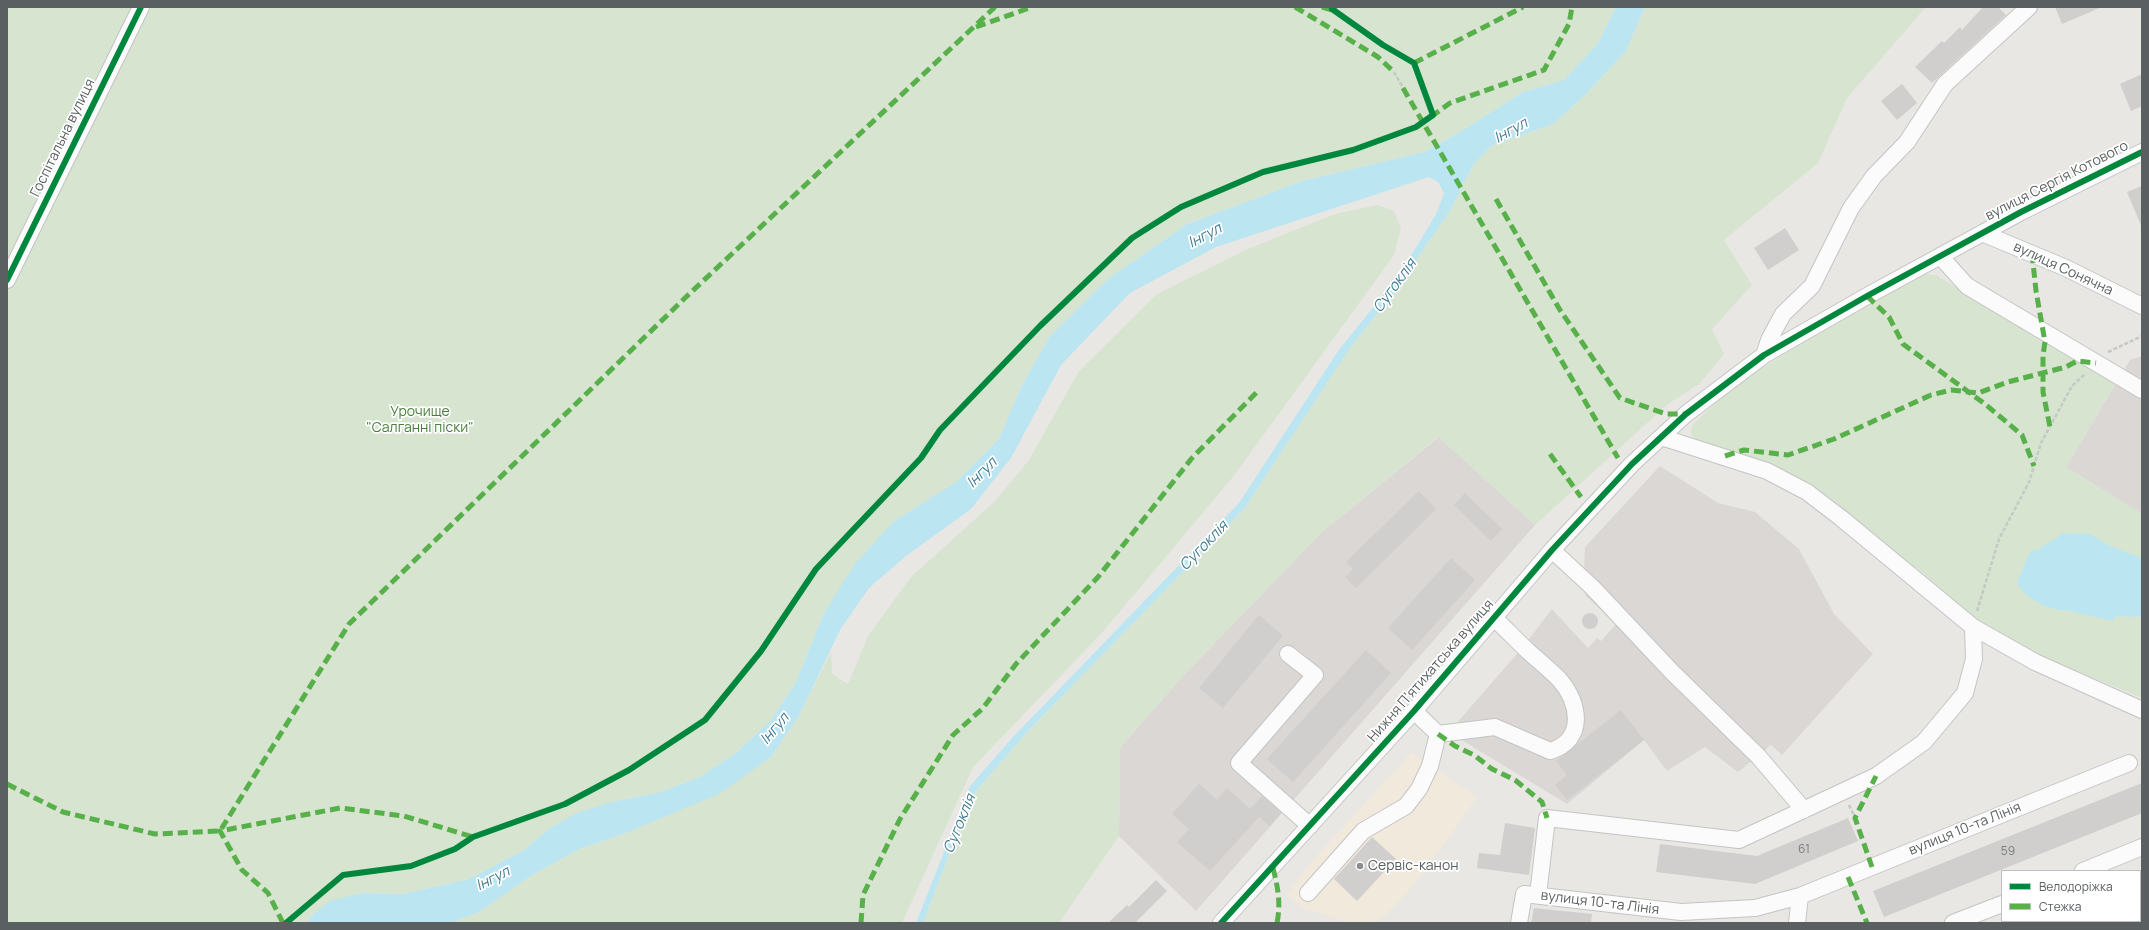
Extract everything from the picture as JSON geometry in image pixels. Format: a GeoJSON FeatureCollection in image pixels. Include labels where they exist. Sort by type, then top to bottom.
{"type":"FeatureCollection","features":[{"type":"Feature","properties":{"kind":"street","name":"Госпітальна вулиця"},"geometry":{"type":"LineString","coordinates":[[7,280],[141,7]]}},
{"type":"Feature","properties":{"kind":"street"},"geometry":{"type":"LineString","coordinates":[[1764,355],[1769,340],[1783,314],[1812,286],[1851,208],[1874,176],[1907,142],[1945,84],[2028,7]]}},
{"type":"Feature","properties":{"kind":"street","name":"вулиця Сергія Котового"},"geometry":{"type":"LineString","coordinates":[[1764,355],[1982,233],[2142,152]]}},
{"type":"Feature","properties":{"kind":"street","name":"вулиця Сонячна"},"geometry":{"type":"LineString","coordinates":[[1982,233],[2066,268],[2142,306]]}},
{"type":"Feature","properties":{"kind":"street"},"geometry":{"type":"LineString","coordinates":[[1940,256],[1967,286],[2142,390]]}},
{"type":"Feature","properties":{"kind":"street","name":"Нижня Пʼятихатська вулиця"},"geometry":{"type":"LineString","coordinates":[[1222,923],[1414,711],[1552,550],[1632,464],[1686,414],[1764,355]]}},
{"type":"Feature","properties":{"kind":"street"},"geometry":{"type":"LineString","coordinates":[[1661,437],[1767,470],[1807,492],[1841,518],[1973,627],[2035,662],[2142,710]]}},
{"type":"Feature","properties":{"kind":"street"},"geometry":{"type":"LineString","coordinates":[[1552,550],[1592,587],[1672,672],[1758,756],[1804,810]]}},
{"type":"Feature","properties":{"kind":"street"},"geometry":{"type":"LineString","coordinates":[[1438,734],[1495,727],[1550,751],[1560,748],[1572,738],[1575,726],[1573,702],[1559,680],[1494,618]]}},
{"type":"Feature","properties":{"kind":"street"},"geometry":{"type":"LineString","coordinates":[[1538,896],[1547,818],[1739,840],[1876,776],[1924,742],[1965,693],[1974,659],[1973,627]]}},
{"type":"Feature","properties":{"kind":"street"},"geometry":{"type":"LineString","coordinates":[[1288,654],[1315,675],[1239,763],[1310,826]]}},
{"type":"Feature","properties":{"kind":"street"},"geometry":{"type":"LineString","coordinates":[[1414,711],[1438,734]]}},
{"type":"Feature","properties":{"kind":"street"},"geometry":{"type":"LineString","coordinates":[[1308,893],[1363,831],[1406,806],[1419,789],[1430,766],[1438,734]]}},
{"type":"Feature","properties":{"kind":"street","name":"вулиця 10-та Лінія"},"geometry":{"type":"LineString","coordinates":[[1519,923],[1524,894],[1670,917],[1681,912],[1755,908],[1800,896],[2129,763]]}},
{"type":"Feature","properties":{"kind":"street"},"geometry":{"type":"LineString","coordinates":[[2085,870],[2142,847]]}},
{"type":"Feature","properties":{"kind":"street"},"geometry":{"type":"LineString","coordinates":[[1797,923],[1800,896]]}},
{"type":"Feature","properties":{"kind":"street"},"geometry":{"type":"LineString","coordinates":[[1953,923],[2001,904]]}},
{"type":"Feature","properties":{"kind":"path"},"geometry":{"type":"LineString","coordinates":[[1394,72],[1402,88]]}},
{"type":"Feature","properties":{"kind":"path"},"geometry":{"type":"LineString","coordinates":[[1973,627],[1999,539],[2029,482],[2041,442],[2072,386],[2106,353],[2142,336]]}},
{"type":"Feature","properties":{"kind":"shaded area"},"geometry":{"type":"Polygon","coordinates":[[[2142,356],[2142,514],[2066,467],[2130,360],[2142,356]]]}},
{"type":"Feature","properties":{"kind":"shaded area"},"geometry":{"type":"Polygon","coordinates":[[[1439,437],[1535,525],[1196,911],[1119,836],[1120,748],[1182,677],[1321,533],[1439,437]]]}},
{"type":"Feature","properties":{"kind":"shaded area"},"geometry":{"type":"Polygon","coordinates":[[[1660,466],[1718,503],[1755,512],[1799,549],[1834,614],[1873,654],[1782,755],[1771,745],[1738,772],[1705,747],[1667,771],[1644,740],[1567,804],[1460,739],[1455,725],[1523,647],[1552,609],[1588,648],[1597,638],[1601,641],[1616,624],[1585,595],[1592,587],[1584,571],[1585,547],[1660,466]]]}},
{"type":"Feature","properties":{"kind":"shaded area"},"geometry":{"type":"Polygon","coordinates":[[[1411,753],[1477,797],[1415,884],[1382,918],[1368,923],[1352,923],[1306,909],[1287,895],[1312,861],[1411,753]]]}},
{"type":"Feature","properties":{"kind":"green space","name":"Урочище \"Салганні піски\""},"geometry":{"type":"Polygon","coordinates":[[[7,7],[1616,7],[1598,43],[1564,80],[1523,92],[1455,135],[1424,152],[1302,181],[1187,224],[1108,279],[1050,336],[1022,385],[999,439],[956,482],[894,521],[823,615],[796,682],[771,720],[736,753],[698,778],[657,793],[611,802],[547,830],[524,850],[469,879],[403,894],[362,893],[311,915],[308,923],[7,923],[7,7]]]}},
{"type":"Feature","properties":{"kind":"green space"},"geometry":{"type":"Polygon","coordinates":[[[1645,7],[1926,7],[1847,98],[1818,163],[1724,240],[1752,285],[1712,329],[1724,354],[1699,384],[1668,404],[1535,525],[1438,437],[1321,533],[1182,677],[1120,748],[1119,836],[1059,923],[923,923],[964,815],[976,791],[1029,730],[1244,509],[1350,348],[1395,291],[1451,209],[1473,165],[1491,146],[1553,124],[1585,95],[1626,51],[1645,7]]]}},
{"type":"Feature","properties":{"kind":"green space"},"geometry":{"type":"Polygon","coordinates":[[[1377,205],[1394,211],[1401,228],[1394,255],[1233,477],[1100,635],[973,767],[902,923],[451,923],[479,912],[529,877],[579,849],[623,834],[771,757],[799,716],[831,652],[832,674],[848,684],[868,636],[911,577],[994,502],[1029,460],[1079,371],[1157,294],[1248,249],[1335,214],[1377,205]]]}},
{"type":"Feature","properties":{"kind":"green space"},"geometry":{"type":"Polygon","coordinates":[[[1921,274],[1936,275],[2116,383],[2066,467],[2142,514],[2142,698],[2022,648],[1978,622],[1922,572],[1887,548],[1838,504],[1810,483],[1748,457],[1699,442],[1692,435],[1692,425],[1739,382],[1852,313],[1921,274]]]}},
{"type":"Feature","properties":{"kind":"water"},"geometry":{"type":"Polygon","coordinates":[[[1616,7],[1645,7],[1626,51],[1585,95],[1553,124],[1491,146],[1473,165],[1451,209],[1395,291],[1350,348],[1244,509],[1029,730],[976,791],[964,815],[923,923],[916,923],[970,786],[1012,738],[1239,503],[1338,351],[1391,285],[1417,246],[1436,214],[1444,193],[1438,182],[1429,177],[1216,247],[1130,293],[1061,365],[1011,458],[971,509],[906,556],[869,588],[840,630],[799,716],[771,757],[719,794],[623,834],[579,849],[529,877],[479,912],[451,923],[308,923],[311,916],[330,901],[362,893],[403,894],[469,879],[524,850],[547,830],[577,813],[611,802],[657,793],[698,778],[736,753],[771,720],[796,682],[823,615],[854,565],[894,521],[956,482],[999,439],[1022,385],[1050,336],[1108,279],[1187,224],[1302,181],[1424,152],[1455,135],[1523,92],[1564,80],[1598,43],[1616,7]]]}},
{"type":"Feature","properties":{"kind":"water"},"geometry":{"type":"Polygon","coordinates":[[[2062,533],[2090,534],[2110,546],[2142,558],[2142,617],[2116,616],[2113,621],[2059,610],[2044,606],[2031,598],[2020,588],[2017,582],[2029,554],[2034,549],[2038,551],[2041,547],[2062,533]]]}},
{"type":"Feature","properties":{"kind":"building"},"geometry":{"type":"Polygon","coordinates":[[[1983,7],[1998,7],[2006,15],[1932,83],[1915,67],[1942,41],[1944,43],[1960,27],[1962,30],[1983,7]]]}},
{"type":"Feature","properties":{"kind":"building"},"geometry":{"type":"Polygon","coordinates":[[[2055,7],[2102,7],[2062,24],[2055,7]]]}},
{"type":"Feature","properties":{"kind":"building"},"geometry":{"type":"Polygon","coordinates":[[[2142,74],[2142,106],[2131,111],[2120,84],[2142,74]]]}},
{"type":"Feature","properties":{"kind":"building"},"geometry":{"type":"Polygon","coordinates":[[[1902,84],[1917,103],[1897,120],[1881,101],[1902,84]]]}},
{"type":"Feature","properties":{"kind":"building"},"geometry":{"type":"Polygon","coordinates":[[[2142,186],[2142,228],[2127,192],[2142,186]]]}},
{"type":"Feature","properties":{"kind":"building"},"geometry":{"type":"Polygon","coordinates":[[[1785,228],[1799,250],[1768,270],[1754,248],[1785,228]]]}},
{"type":"Feature","properties":{"kind":"building"},"geometry":{"type":"Polygon","coordinates":[[[1419,491],[1436,509],[1356,588],[1345,577],[1353,569],[1346,562],[1419,491]]]}},
{"type":"Feature","properties":{"kind":"building"},"geometry":{"type":"Polygon","coordinates":[[[1465,493],[1502,529],[1491,541],[1454,505],[1465,493]]]}},
{"type":"Feature","properties":{"kind":"building"},"geometry":{"type":"Polygon","coordinates":[[[1451,558],[1475,580],[1412,650],[1388,628],[1451,558]]]}},
{"type":"Feature","properties":{"kind":"building"},"geometry":{"type":"Polygon","coordinates":[[[1590,613],[1596,615],[1598,621],[1596,627],[1590,629],[1584,627],[1582,621],[1584,615],[1590,613]]]}},
{"type":"Feature","properties":{"kind":"building"},"geometry":{"type":"Polygon","coordinates":[[[1259,615],[1283,636],[1223,708],[1199,688],[1259,615]]]}},
{"type":"Feature","properties":{"kind":"building"},"geometry":{"type":"Polygon","coordinates":[[[1366,650],[1391,673],[1293,782],[1267,759],[1366,650]]]}},
{"type":"Feature","properties":{"kind":"building"},"geometry":{"type":"Polygon","coordinates":[[[1621,710],[1644,740],[1567,800],[1555,785],[1567,775],[1556,761],[1621,710]]]}},
{"type":"Feature","properties":{"kind":"building"},"geometry":{"type":"Polygon","coordinates":[[[2142,783],[2142,813],[1884,917],[1873,891],[2142,783]]]}},
{"type":"Feature","properties":{"kind":"building"},"geometry":{"type":"Polygon","coordinates":[[[1199,784],[1217,800],[1227,788],[1250,809],[1262,796],[1281,813],[1270,826],[1259,817],[1210,871],[1177,842],[1189,829],[1172,814],[1199,784]]]}},
{"type":"Feature","properties":{"kind":"building"},"geometry":{"type":"Polygon","coordinates":[[[1848,818],[1858,841],[1755,884],[1656,872],[1660,844],[1757,856],[1848,818]]]}},
{"type":"Feature","properties":{"kind":"building"},"geometry":{"type":"Polygon","coordinates":[[[1505,823],[1535,828],[1529,875],[1477,868],[1479,853],[1500,855],[1505,823]]]}},
{"type":"Feature","properties":{"kind":"building"},"geometry":{"type":"Polygon","coordinates":[[[1372,837],[1396,859],[1357,901],[1334,879],[1372,837]]]}},
{"type":"Feature","properties":{"kind":"building"},"geometry":{"type":"Polygon","coordinates":[[[1156,880],[1167,891],[1135,923],[1108,923],[1127,905],[1129,907],[1156,880]]]}},
{"type":"Feature","properties":{"kind":"building"},"geometry":{"type":"Polygon","coordinates":[[[1534,908],[1592,914],[1591,923],[1531,923],[1534,908]]]}},
{"type":"Feature","properties":{"kind":"marked path"},"geometry":{"type":"LineString","coordinates":[[7,784],[63,812],[155,834],[220,831],[349,624],[686,297],[995,7]]}},
{"type":"Feature","properties":{"kind":"marked path"},"geometry":{"type":"LineString","coordinates":[[976,27],[1032,7]]}},
{"type":"Feature","properties":{"kind":"marked path"},"geometry":{"type":"LineString","coordinates":[[1295,7],[1378,57],[1394,72]]}},
{"type":"Feature","properties":{"kind":"marked path"},"geometry":{"type":"LineString","coordinates":[[1322,7],[1335,11]]}},
{"type":"Feature","properties":{"kind":"marked path"},"geometry":{"type":"LineString","coordinates":[[1414,63],[1523,7]]}},
{"type":"Feature","properties":{"kind":"marked path"},"geometry":{"type":"LineString","coordinates":[[1431,117],[1450,103],[1544,70],[1569,24],[1572,7]]}},
{"type":"Feature","properties":{"kind":"marked path"},"geometry":{"type":"LineString","coordinates":[[1403,88],[1618,458]]}},
{"type":"Feature","properties":{"kind":"marked path"},"geometry":{"type":"LineString","coordinates":[[1496,199],[1560,310],[1620,398],[1666,414],[1686,414]]}},
{"type":"Feature","properties":{"kind":"marked path"},"geometry":{"type":"LineString","coordinates":[[2032,253],[2036,291],[2045,342],[2043,355],[2043,392],[2050,427]]}},
{"type":"Feature","properties":{"kind":"marked path"},"geometry":{"type":"LineString","coordinates":[[1867,296],[1889,317],[1903,344],[1985,404],[2022,435],[2034,466]]}},
{"type":"Feature","properties":{"kind":"marked path"},"geometry":{"type":"LineString","coordinates":[[1725,456],[1744,450],[1788,455],[1834,439],[1931,395],[1951,390],[1978,393],[2008,382],[2066,367],[2077,361],[2096,363]]}},
{"type":"Feature","properties":{"kind":"marked path"},"geometry":{"type":"LineString","coordinates":[[861,923],[863,895],[900,819],[953,735],[983,708],[1016,664],[1098,577],[1192,458],[1257,392]]}},
{"type":"Feature","properties":{"kind":"marked path"},"geometry":{"type":"LineString","coordinates":[[1550,454],[1581,497]]}},
{"type":"Feature","properties":{"kind":"marked path"},"geometry":{"type":"LineString","coordinates":[[1438,734],[1455,746],[1474,755],[1492,769],[1515,780],[1542,802],[1547,818]]}},
{"type":"Feature","properties":{"kind":"marked path"},"geometry":{"type":"LineString","coordinates":[[1872,867],[1855,818],[1876,776]]}},
{"type":"Feature","properties":{"kind":"marked path"},"geometry":{"type":"LineString","coordinates":[[283,923],[268,893],[242,870],[220,831],[340,808],[404,816],[473,837]]}},
{"type":"Feature","properties":{"kind":"marked path"},"geometry":{"type":"LineString","coordinates":[[1273,868],[1279,909],[1277,923]]}},
{"type":"Feature","properties":{"kind":"marked path"},"geometry":{"type":"LineString","coordinates":[[1848,877],[1867,923]]}},
{"type":"Feature","properties":{"kind":"cycle path"},"geometry":{"type":"LineString","coordinates":[[7,280],[141,7]]}},
{"type":"Feature","properties":{"kind":"cycle path"},"geometry":{"type":"LineString","coordinates":[[286,923],[343,875],[411,866],[455,849],[473,837],[565,804],[629,770],[705,720],[761,651],[816,569],[921,458],[940,430],[1040,326],[1132,238],[1181,207],[1263,172],[1353,150],[1416,127],[1433,115],[1414,63],[1383,45],[1332,9],[1334,7]]}},
{"type":"Feature","properties":{"kind":"cycle path"},"geometry":{"type":"LineString","coordinates":[[1221,923],[1414,711],[1552,550],[1632,464],[1686,414],[1764,355],[1867,296],[2021,212],[2142,152]]}},
{"type":"Feature","properties":{"kind":"place","name":"Сервіс-канон"},"geometry":{"type":"Point","coordinates":[1360,866]}},
{"type":"Feature","properties":{"kind":"water label","name":"Інгул"},"geometry":{"type":"Point","coordinates":[1511,131]}},
{"type":"Feature","properties":{"kind":"water label","name":"Інгул"},"geometry":{"type":"Point","coordinates":[1205,236]}},
{"type":"Feature","properties":{"kind":"water label","name":"Сугоклія"},"geometry":{"type":"Point","coordinates":[1395,286]}},
{"type":"Feature","properties":{"kind":"water label","name":"Інгул"},"geometry":{"type":"Point","coordinates":[982,473]}},
{"type":"Feature","properties":{"kind":"water label","name":"Сугоклія"},"geometry":{"type":"Point","coordinates":[1204,546]}},
{"type":"Feature","properties":{"kind":"water label","name":"Інгул"},"geometry":{"type":"Point","coordinates":[775,729]}},
{"type":"Feature","properties":{"kind":"water label","name":"Сугоклія"},"geometry":{"type":"Point","coordinates":[960,824]}},
{"type":"Feature","properties":{"kind":"water label","name":"Інгул"},"geometry":{"type":"Point","coordinates":[493,879]}}]}
